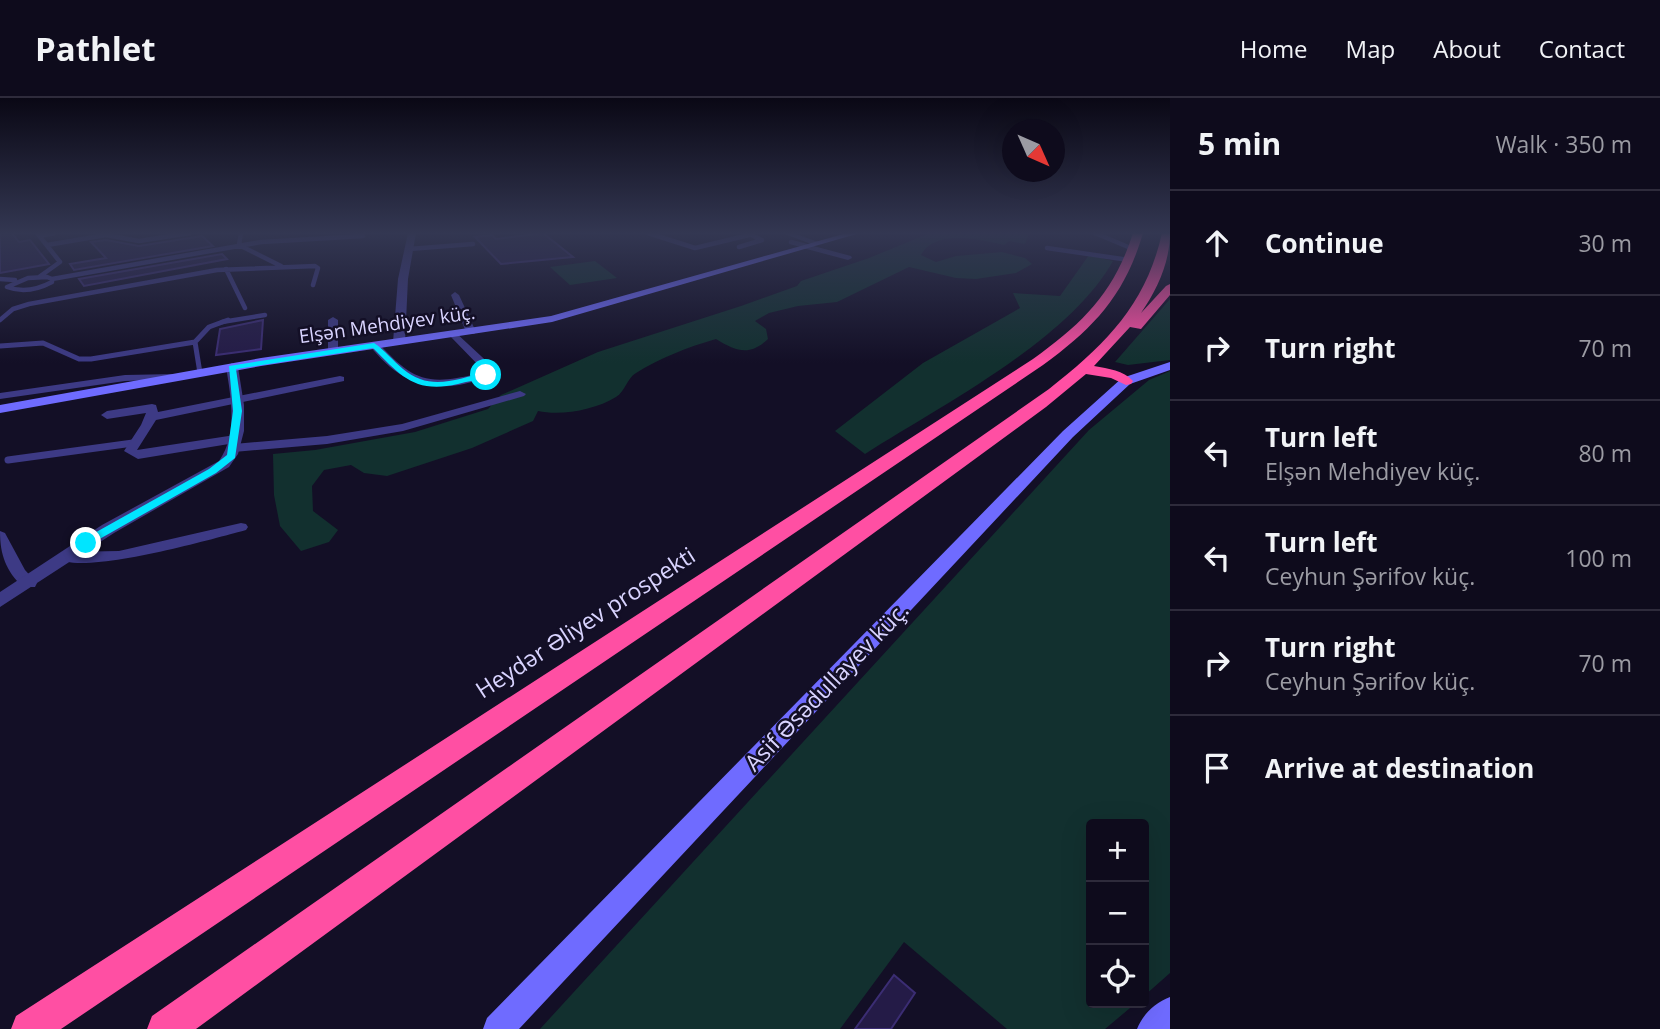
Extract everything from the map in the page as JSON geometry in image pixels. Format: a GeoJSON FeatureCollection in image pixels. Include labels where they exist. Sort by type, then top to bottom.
{"type":"FeatureCollection","features":[{"type":"Feature","properties":{"kind":"highway","name":"Heydər Əliyev prospekti"},"geometry":{"type":"LineString","coordinates":[[40,1021],[983,400],[1080,329],[1118,284],[1121,276]]}},
{"type":"Feature","properties":{"kind":"highway"},"geometry":{"type":"LineString","coordinates":[[1087,367],[1139,307],[1149,291],[1154,276]]}},
{"type":"Feature","properties":{"kind":"highway"},"geometry":{"type":"LineString","coordinates":[[165,1029],[1003,432],[1131,332],[1157,306],[1170,288]]}},
{"type":"Feature","properties":{"kind":"highway"},"geometry":{"type":"LineString","coordinates":[[1087,367],[1105,371],[1126,381]]}},
{"type":"Feature","properties":{"kind":"main road","name":"Elşən Mehdiyev küç."},"geometry":{"type":"LineString","coordinates":[[0,409],[232,367],[571,315],[698,276]]}},
{"type":"Feature","properties":{"kind":"main road","name":"Asif Əsədullayev küç."},"geometry":{"type":"LineString","coordinates":[[498,1029],[1068,434],[1126,381],[1170,366]]}},
{"type":"Feature","properties":{"kind":"main road"},"geometry":{"type":"LineString","coordinates":[[1152,1029],[1170,1012]]}},
{"type":"Feature","properties":{"kind":"street"},"geometry":{"type":"LineString","coordinates":[[399,342],[405,276]]}},
{"type":"Feature","properties":{"kind":"street"},"geometry":{"type":"LineString","coordinates":[[455,295],[471,332]]}},
{"type":"Feature","properties":{"kind":"street"},"geometry":{"type":"LineString","coordinates":[[333,320],[334,351]]}},
{"type":"Feature","properties":{"kind":"street"},"geometry":{"type":"LineString","coordinates":[[374,346],[400,371],[416,382],[428,385],[441,386],[479,377],[491,371],[454,334]]}},
{"type":"Feature","properties":{"kind":"street"},"geometry":{"type":"LineString","coordinates":[[0,601],[108,529],[223,464],[235,443],[237,401],[232,367]]}},
{"type":"Feature","properties":{"kind":"street"},"geometry":{"type":"LineString","coordinates":[[0,396],[125,378],[177,377]]}},
{"type":"Feature","properties":{"kind":"street"},"geometry":{"type":"LineString","coordinates":[[152,417],[340,379]]}},
{"type":"Feature","properties":{"kind":"street"},"geometry":{"type":"LineString","coordinates":[[107,415],[152,408],[152,417],[145,430],[133,443],[131,454],[138,455],[235,443],[327,440],[403,427],[520,394]]}},
{"type":"Feature","properties":{"kind":"street"},"geometry":{"type":"LineString","coordinates":[[65,557],[119,556],[241,527]]}},
{"type":"Feature","properties":{"kind":"street"},"geometry":{"type":"LineString","coordinates":[[0,536],[18,573],[29,583]]}},
{"type":"Feature","properties":{"kind":"lane"},"geometry":{"type":"LineString","coordinates":[[9,289],[7,287],[18,281],[38,277],[52,279],[66,276]]}},
{"type":"Feature","properties":{"kind":"lane"},"geometry":{"type":"LineString","coordinates":[[0,320],[13,309],[29,304],[184,276]]}},
{"type":"Feature","properties":{"kind":"lane"},"geometry":{"type":"LineString","coordinates":[[230,276],[245,308]]}},
{"type":"Feature","properties":{"kind":"lane"},"geometry":{"type":"LineString","coordinates":[[313,285],[316,276]]}},
{"type":"Feature","properties":{"kind":"lane"},"geometry":{"type":"LineString","coordinates":[[0,279],[18,281]]}},
{"type":"Feature","properties":{"kind":"lane"},"geometry":{"type":"LineString","coordinates":[[0,292],[38,288],[47,285],[52,279]]}},
{"type":"Feature","properties":{"kind":"lane"},"geometry":{"type":"LineString","coordinates":[[0,346],[43,343],[79,359],[91,359],[195,342],[210,324],[265,315]]}},
{"type":"Feature","properties":{"kind":"lane"},"geometry":{"type":"LineString","coordinates":[[195,342],[200,373]]}},
{"type":"Feature","properties":{"kind":"lane"},"geometry":{"type":"LineString","coordinates":[[8,460],[133,443]]}},
{"type":"Feature","properties":{"kind":"green space"},"geometry":{"type":"Polygon","coordinates":[[[560,276],[617,278],[570,285],[560,276]]]}},
{"type":"Feature","properties":{"kind":"green space"},"geometry":{"type":"Polygon","coordinates":[[[814,276],[890,276],[837,302],[798,306],[769,313],[755,321],[766,329],[768,339],[755,348],[737,349],[716,339],[655,362],[630,378],[619,395],[608,402],[567,412],[538,411],[533,421],[472,448],[387,476],[364,473],[351,465],[324,470],[312,486],[313,511],[338,530],[329,542],[301,551],[280,526],[274,495],[273,454],[315,450],[415,432],[488,409],[501,395],[598,352],[741,306],[797,286],[801,281],[814,276]]]}},
{"type":"Feature","properties":{"kind":"green space"},"geometry":{"type":"Polygon","coordinates":[[[949,276],[993,276],[976,279],[949,276]]]}},
{"type":"Feature","properties":{"kind":"green space"},"geometry":{"type":"Polygon","coordinates":[[[1074,276],[1102,276],[1066,318],[1035,344],[1001,369],[865,454],[835,431],[923,363],[1020,308],[1013,293],[1060,296],[1074,276]]]}},
{"type":"Feature","properties":{"kind":"green space"},"geometry":{"type":"Polygon","coordinates":[[[1170,299],[1170,360],[1128,365],[1115,362],[1170,299]]]}},
{"type":"Feature","properties":{"kind":"green space"},"geometry":{"type":"Polygon","coordinates":[[[1170,371],[1170,973],[1149,992],[1149,819],[1086,819],[1086,1008],[1130,1008],[1105,1029],[1007,1029],[904,942],[840,1029],[540,1029],[1089,430],[1149,380],[1170,371]]]}},
{"type":"Feature","properties":{"kind":"building"},"geometry":{"type":"Polygon","coordinates":[[[94,276],[135,276],[84,286],[79,279],[94,276]]]}},
{"type":"Feature","properties":{"kind":"building"},"geometry":{"type":"Polygon","coordinates":[[[263,320],[261,349],[216,355],[220,329],[263,320]]]}},
{"type":"Feature","properties":{"kind":"building"},"geometry":{"type":"Polygon","coordinates":[[[894,975],[915,993],[891,1029],[855,1029],[894,975]]]}},
{"type":"Feature","properties":{"kind":"route"},"geometry":{"type":"LineString","coordinates":[[86,543],[212,471],[232,456],[237,411],[232,367],[374,346],[416,382],[441,386],[486,375]]}}]}
